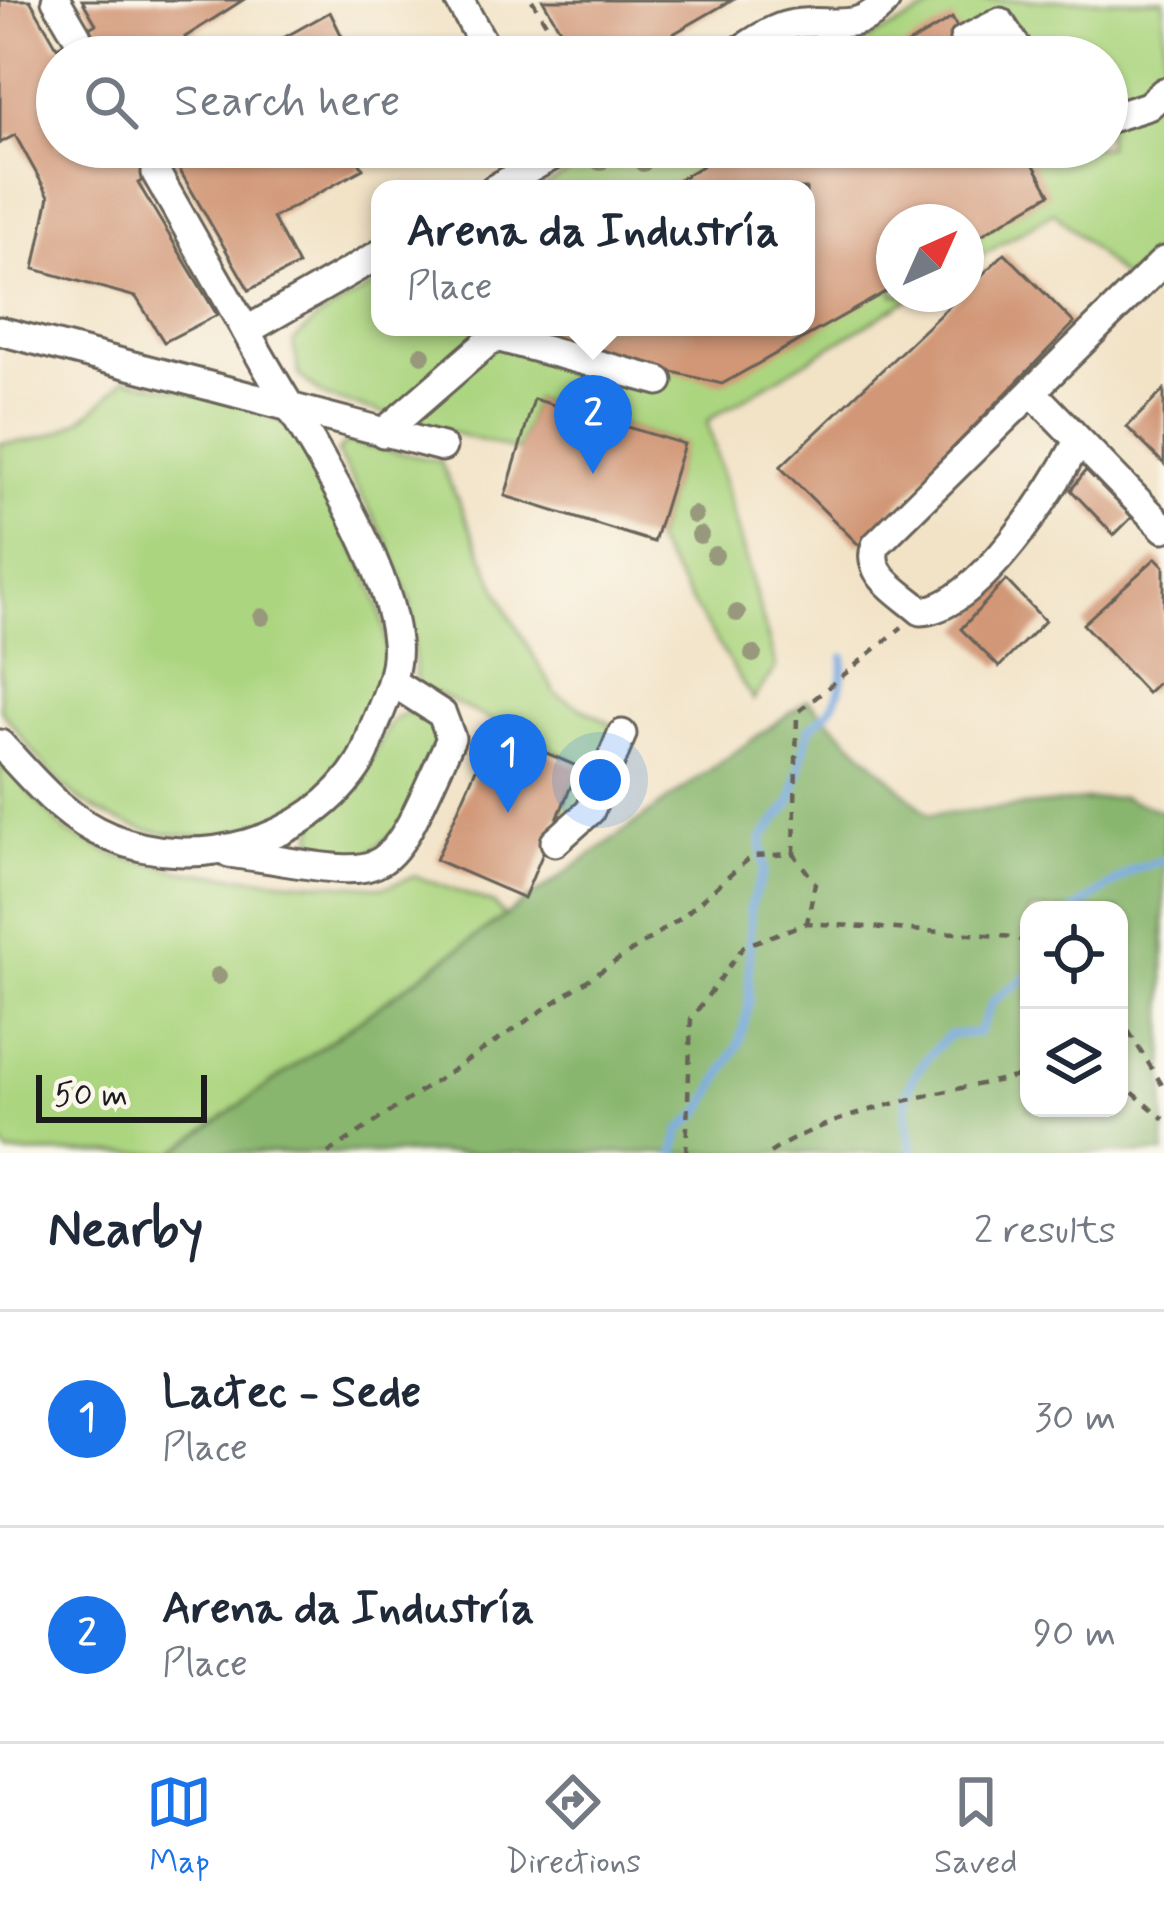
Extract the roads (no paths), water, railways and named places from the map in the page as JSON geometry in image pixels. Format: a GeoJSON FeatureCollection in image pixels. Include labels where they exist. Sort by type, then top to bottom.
{"type":"FeatureCollection","features":[{"type":"Feature","properties":{"kind":"lane"},"geometry":{"type":"LineString","coordinates":[[56,0],[77,36]]}},
{"type":"Feature","properties":{"kind":"lane"},"geometry":{"type":"LineString","coordinates":[[459,0],[479,36]]}},
{"type":"Feature","properties":{"kind":"lane"},"geometry":{"type":"LineString","coordinates":[[767,36],[787,25],[844,27],[879,10],[886,0]]}},
{"type":"Feature","properties":{"kind":"lane"},"geometry":{"type":"LineString","coordinates":[[972,36],[1000,22],[1009,36]]}},
{"type":"Feature","properties":{"kind":"lane"},"geometry":{"type":"LineString","coordinates":[[1128,112],[1148,106],[1164,92]]}},
{"type":"Feature","properties":{"kind":"lane"},"geometry":{"type":"LineString","coordinates":[[156,173],[364,539],[391,604],[398,646],[392,682],[360,762],[284,830],[224,853]]}},
{"type":"Feature","properties":{"kind":"lane"},"geometry":{"type":"LineString","coordinates":[[246,331],[371,259]]}},
{"type":"Feature","properties":{"kind":"lane"},"geometry":{"type":"LineString","coordinates":[[1078,441],[1031,523],[948,604],[921,611],[874,570],[871,557],[876,545],[1164,261]]}},
{"type":"Feature","properties":{"kind":"lane"},"geometry":{"type":"LineString","coordinates":[[0,331],[442,447]]}},
{"type":"Feature","properties":{"kind":"lane"},"geometry":{"type":"LineString","coordinates":[[383,433],[488,341],[500,338],[659,381]]}},
{"type":"Feature","properties":{"kind":"lane"},"geometry":{"type":"LineString","coordinates":[[1033,393],[1164,528]]}},
{"type":"Feature","properties":{"kind":"lane"},"geometry":{"type":"LineString","coordinates":[[0,744],[69,818],[99,832],[164,850],[224,853],[360,872],[396,854],[451,738],[442,714],[392,682]]}},
{"type":"Feature","properties":{"kind":"lane"},"geometry":{"type":"LineString","coordinates":[[555,842],[590,812],[622,734]]}},
{"type":"Feature","properties":{"kind":"lane"},"geometry":{"type":"LineString","coordinates":[[304,816],[302,841],[318,866]]}},
{"type":"Feature","properties":{"kind":"waterway"},"geometry":{"type":"LineString","coordinates":[[675,1153],[680,1131],[703,1109],[739,1043],[749,1005],[750,906],[764,871],[762,839],[792,801],[809,728],[837,698],[844,657]]}},
{"type":"Feature","properties":{"kind":"waterway"},"geometry":{"type":"LineString","coordinates":[[1088,901],[1134,869],[1164,860]]}},
{"type":"Feature","properties":{"kind":"waterway"},"geometry":{"type":"LineString","coordinates":[[913,1153],[906,1100],[914,1077],[948,1035],[978,1033],[993,1001],[1020,982]]}},
{"type":"Feature","properties":{"kind":"tunnel"},"geometry":{"type":"LineString","coordinates":[[153,168],[156,173]]}},
{"type":"Feature","properties":{"kind":"place","name":"Arena da Industría"},"geometry":{"type":"Point","coordinates":[593,474]}},
{"type":"Feature","properties":{"kind":"place","name":"Lactec - Sede"},"geometry":{"type":"Point","coordinates":[508,813]}}]}
